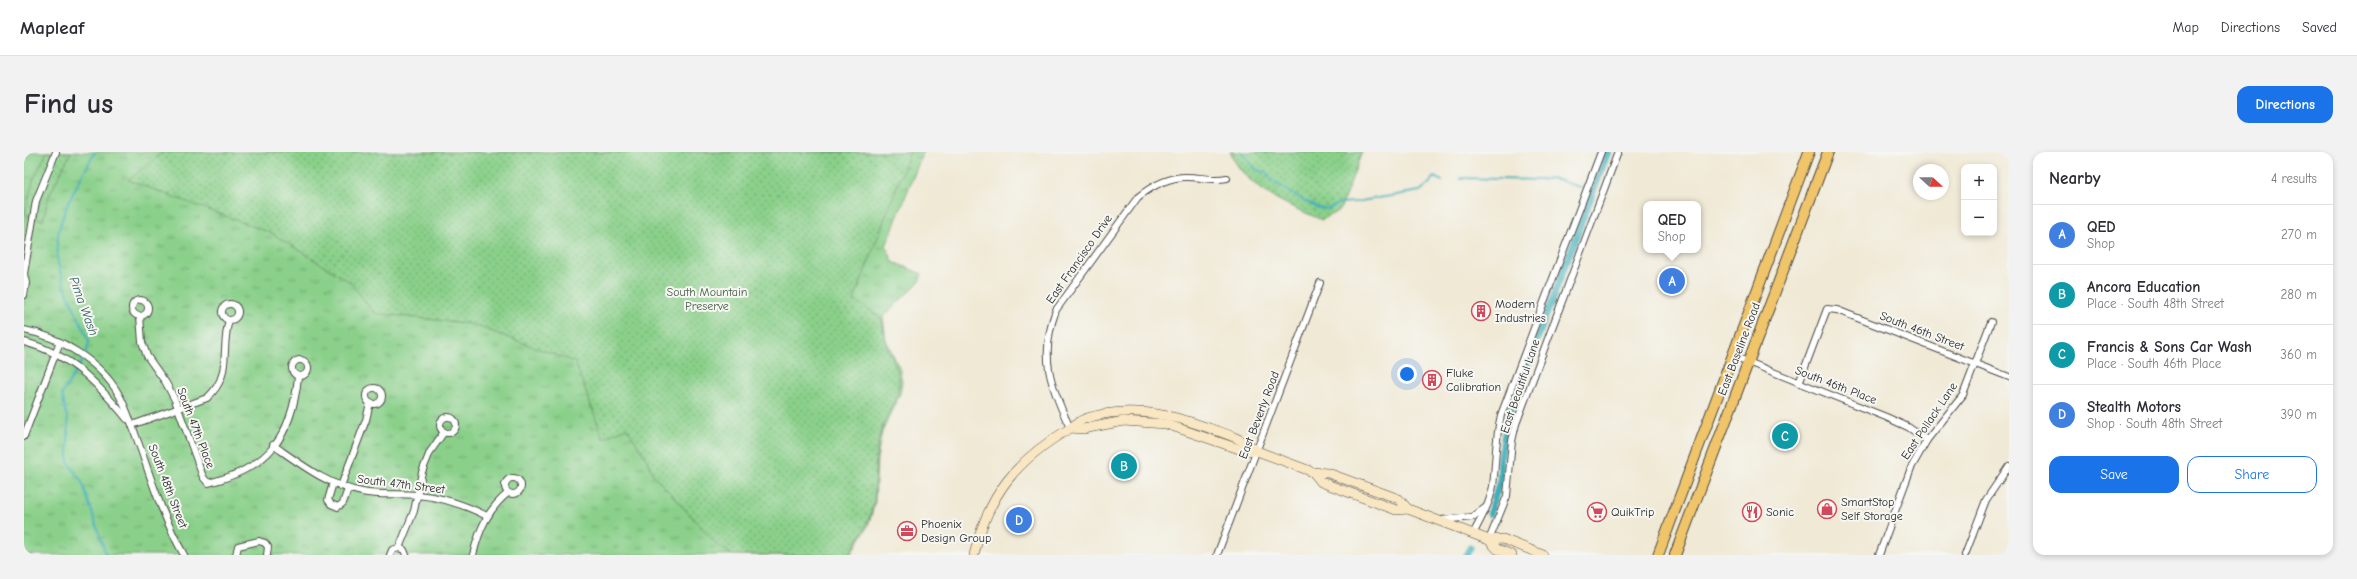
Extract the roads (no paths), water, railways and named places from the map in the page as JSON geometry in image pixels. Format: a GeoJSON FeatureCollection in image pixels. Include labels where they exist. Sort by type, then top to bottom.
{"type":"FeatureCollection","features":[{"type":"Feature","properties":{"kind":"main road","name":"East Baseline Road"},"geometry":{"type":"LineString","coordinates":[[1658,555],[1809,152]]}},
{"type":"Feature","properties":{"kind":"main road","name":"East Baseline Road"},"geometry":{"type":"LineString","coordinates":[[1675,555],[1828,152]]}},
{"type":"Feature","properties":{"kind":"main road"},"geometry":{"type":"LineString","coordinates":[[1793,194],[1809,201]]}},
{"type":"Feature","properties":{"kind":"main road"},"geometry":{"type":"LineString","coordinates":[[974,555],[988,510],[1002,485],[1030,454],[1057,434],[1070,428],[1078,421],[1105,414],[1137,411],[1158,413],[1185,420],[1246,441],[1257,451],[1313,472],[1328,473],[1400,499],[1408,509],[1473,534],[1489,540],[1503,540],[1543,555]]}},
{"type":"Feature","properties":{"kind":"main road"},"geometry":{"type":"LineString","coordinates":[[1489,540],[1497,549],[1512,555]]}},
{"type":"Feature","properties":{"kind":"street"},"geometry":{"type":"LineString","coordinates":[[24,295],[26,283],[24,274],[36,201],[56,152]]}},
{"type":"Feature","properties":{"kind":"street","name":"East Beautiful Lane"},"geometry":{"type":"LineString","coordinates":[[1473,534],[1486,507],[1492,486],[1496,435],[1501,416],[1601,152]]}},
{"type":"Feature","properties":{"kind":"street","name":"East Beautiful Lane"},"geometry":{"type":"LineString","coordinates":[[1489,540],[1507,496],[1512,441],[1516,424],[1618,152]]}},
{"type":"Feature","properties":{"kind":"street","name":"East Francisco Drive"},"geometry":{"type":"LineString","coordinates":[[1070,428],[1050,383],[1047,363],[1049,329],[1056,310],[1138,196],[1155,184],[1185,177],[1216,181],[1227,178]]}},
{"type":"Feature","properties":{"kind":"street","name":"East Beverly Road"},"geometry":{"type":"LineString","coordinates":[[1217,555],[1320,283]]}},
{"type":"Feature","properties":{"kind":"street","name":"South 46th Street"},"geometry":{"type":"LineString","coordinates":[[1799,382],[1827,309],[1837,310],[2009,377]]}},
{"type":"Feature","properties":{"kind":"street","name":"South 47th Place"},"geometry":{"type":"LineString","coordinates":[[140,316],[142,342],[147,356],[166,383],[178,409],[201,471],[208,483],[255,465],[273,445]]}},
{"type":"Feature","properties":{"kind":"street"},"geometry":{"type":"LineString","coordinates":[[132,425],[207,398],[219,384],[224,368],[229,320]]}},
{"type":"Feature","properties":{"kind":"street","name":"East Pollack Lane"},"geometry":{"type":"LineString","coordinates":[[1879,555],[1911,468],[1927,440],[1963,394],[1976,364],[1991,322]]}},
{"type":"Feature","properties":{"kind":"street","name":"South 48th Street"},"geometry":{"type":"LineString","coordinates":[[24,330],[37,332],[60,342],[92,364],[118,393],[132,425],[162,508],[184,555]]}},
{"type":"Feature","properties":{"kind":"street","name":"South 48th Street"},"geometry":{"type":"LineString","coordinates":[[24,342],[56,352],[85,373],[132,425]]}},
{"type":"Feature","properties":{"kind":"street"},"geometry":{"type":"LineString","coordinates":[[24,436],[60,342]]}},
{"type":"Feature","properties":{"kind":"street","name":"South 46th Place"},"geometry":{"type":"LineString","coordinates":[[1733,356],[1886,417],[1908,427],[1927,440]]}},
{"type":"Feature","properties":{"kind":"street"},"geometry":{"type":"LineString","coordinates":[[273,445],[292,416],[298,376]]}},
{"type":"Feature","properties":{"kind":"street"},"geometry":{"type":"LineString","coordinates":[[341,486],[366,420],[370,403]]}},
{"type":"Feature","properties":{"kind":"street"},"geometry":{"type":"LineString","coordinates":[[399,548],[414,511],[424,465],[430,452],[444,432]]}},
{"type":"Feature","properties":{"kind":"street","name":"South 47th Street"},"geometry":{"type":"LineString","coordinates":[[273,445],[310,472],[348,489],[364,493],[417,495],[456,502],[487,516]]}},
{"type":"Feature","properties":{"kind":"street"},"geometry":{"type":"LineString","coordinates":[[1965,555],[1986,500],[2009,466]]}},
{"type":"Feature","properties":{"kind":"street"},"geometry":{"type":"LineString","coordinates":[[333,483],[328,500],[334,506],[338,507],[343,503],[348,489]]}},
{"type":"Feature","properties":{"kind":"street"},"geometry":{"type":"LineString","coordinates":[[473,555],[482,525],[487,516],[497,502],[508,493]]}},
{"type":"Feature","properties":{"kind":"street"},"geometry":{"type":"LineString","coordinates":[[1437,520],[1472,517],[1486,507]]}},
{"type":"Feature","properties":{"kind":"street"},"geometry":{"type":"LineString","coordinates":[[236,555],[238,546],[262,542],[268,547],[267,555]]}},
{"type":"Feature","properties":{"kind":"street"},"geometry":{"type":"LineString","coordinates":[[390,555],[394,548],[404,550],[406,555]]}},
{"type":"Feature","properties":{"kind":"waterway","name":"Pima Wash"},"geometry":{"type":"LineString","coordinates":[[95,152],[74,191],[62,219],[58,233],[57,248],[60,273],[89,342],[85,356],[62,394],[68,421],[68,462],[82,482],[106,555]]}},
{"type":"Feature","properties":{"kind":"waterway"},"geometry":{"type":"LineString","coordinates":[[1242,152],[1256,170],[1266,172],[1272,181],[1318,208],[1328,209],[1340,203],[1355,202],[1420,191],[1432,181],[1434,177],[1442,181]]}},
{"type":"Feature","properties":{"kind":"waterway"},"geometry":{"type":"LineString","coordinates":[[1490,514],[1500,480],[1501,456],[1508,416],[1608,152]]}},
{"type":"Feature","properties":{"kind":"waterway"},"geometry":{"type":"LineString","coordinates":[[1461,178],[1540,180],[1552,178],[1583,188]]}},
{"type":"Feature","properties":{"kind":"waterway"},"geometry":{"type":"LineString","coordinates":[[1466,555],[1470,548]]}},
{"type":"Feature","properties":{"kind":"place","name":"QED"},"geometry":{"type":"Point","coordinates":[1672,281]}},
{"type":"Feature","properties":{"kind":"place","name":"Modern Industries"},"geometry":{"type":"Point","coordinates":[1481,311]}},
{"type":"Feature","properties":{"kind":"place","name":"Fluke Calibration"},"geometry":{"type":"Point","coordinates":[1432,380]}},
{"type":"Feature","properties":{"kind":"place","name":"Francis & Sons Car Wash"},"geometry":{"type":"Point","coordinates":[1785,436]}},
{"type":"Feature","properties":{"kind":"place","name":"Ancora Education"},"geometry":{"type":"Point","coordinates":[1124,466]}},
{"type":"Feature","properties":{"kind":"place","name":"SmartStop Self Storage"},"geometry":{"type":"Point","coordinates":[1827,509]}},
{"type":"Feature","properties":{"kind":"place","name":"QuikTrip"},"geometry":{"type":"Point","coordinates":[1597,512]}},
{"type":"Feature","properties":{"kind":"place","name":"Sonic"},"geometry":{"type":"Point","coordinates":[1752,512]}},
{"type":"Feature","properties":{"kind":"place","name":"Stealth Motors"},"geometry":{"type":"Point","coordinates":[1019,520]}},
{"type":"Feature","properties":{"kind":"place","name":"Phoenix Design Group"},"geometry":{"type":"Point","coordinates":[907,531]}},
{"type":"Feature","properties":{"kind":"park label","name":"South Mountain Preserve"},"geometry":{"type":"Point","coordinates":[707,299]}}]}
